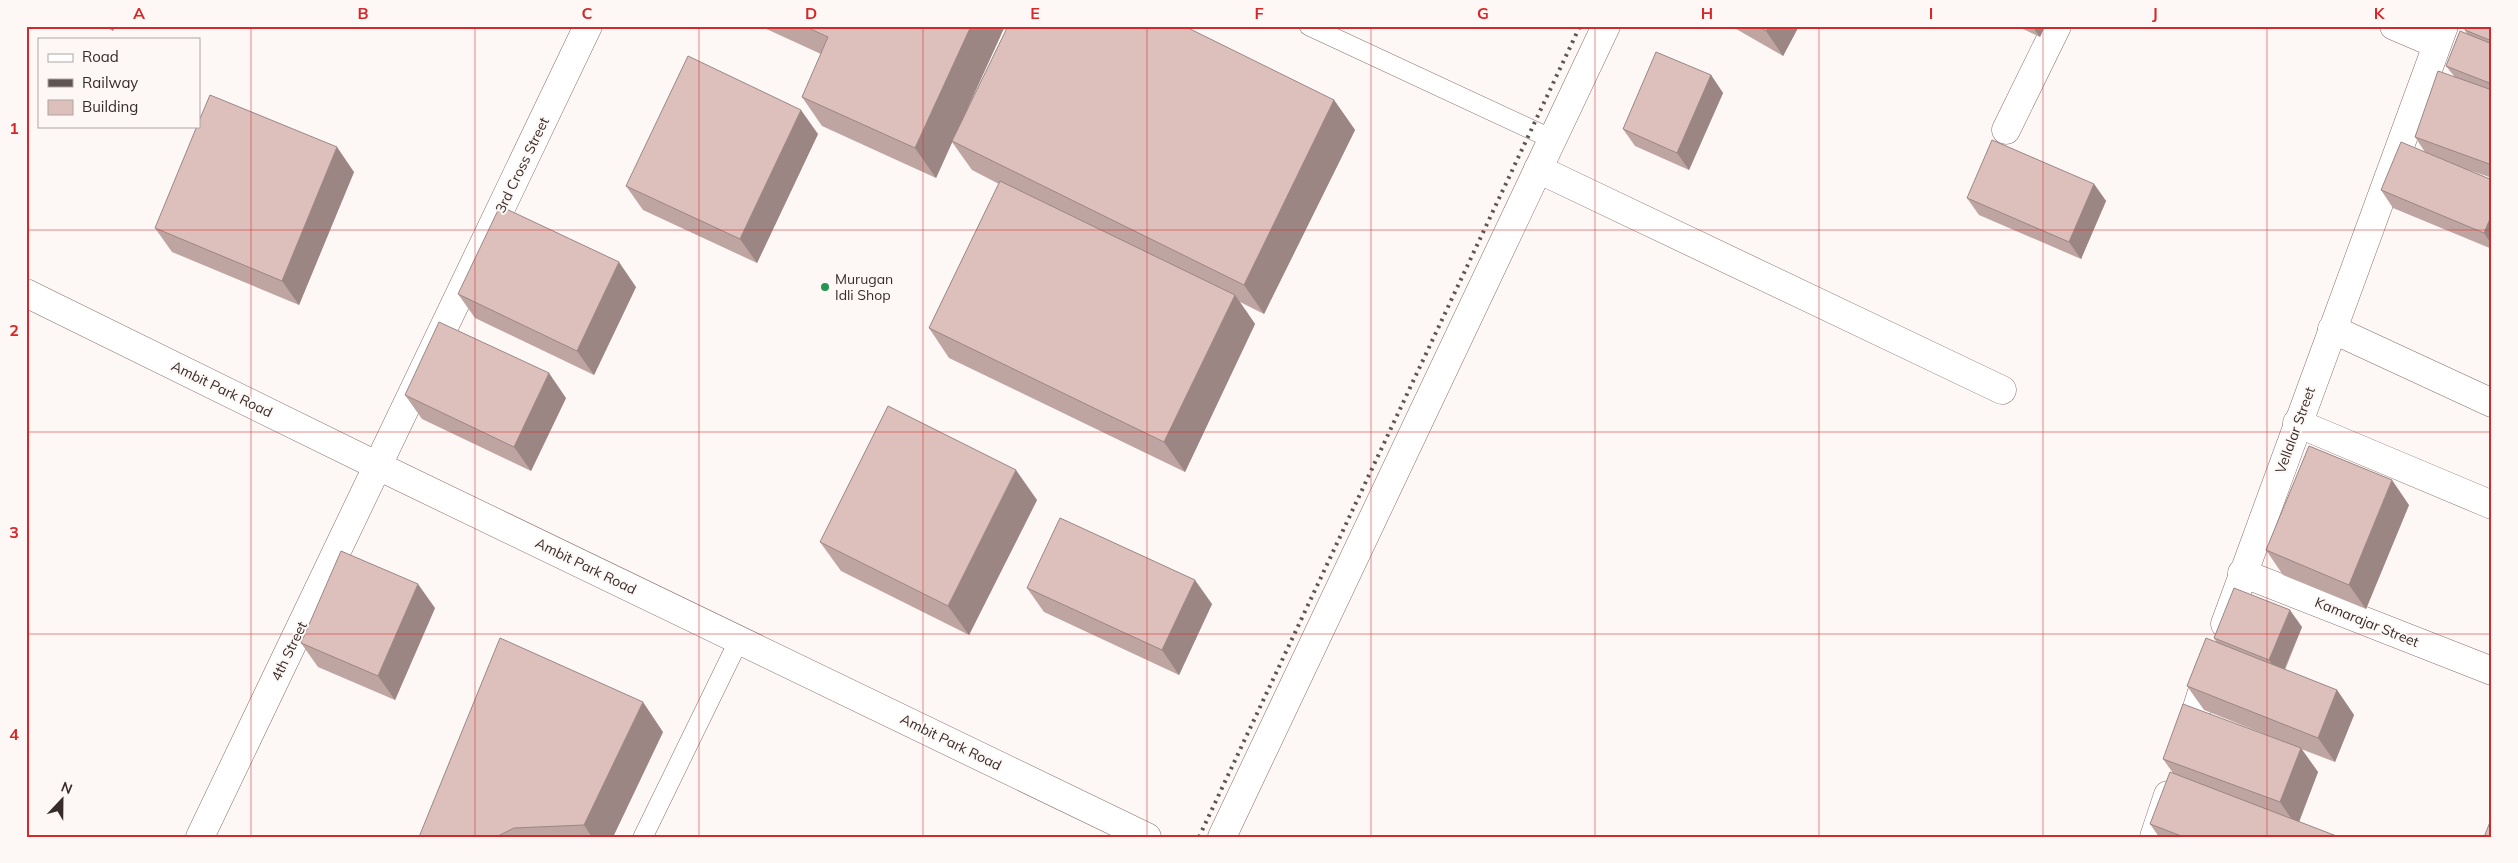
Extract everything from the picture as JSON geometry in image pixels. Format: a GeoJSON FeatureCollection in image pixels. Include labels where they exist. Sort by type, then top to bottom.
{"type":"FeatureCollection","features":[{"type":"Feature","properties":{"kind":"street","name":"3rd Cross Street"},"geometry":{"type":"LineString","coordinates":[[378,466],[588,26]]}},
{"type":"Feature","properties":{"kind":"street"},"geometry":{"type":"LineString","coordinates":[[1222,837],[1606,26]]}},
{"type":"Feature","properties":{"kind":"street"},"geometry":{"type":"LineString","coordinates":[[2006,130],[2057,26]]}},
{"type":"Feature","properties":{"kind":"street"},"geometry":{"type":"LineString","coordinates":[[2394,26],[2440,35]]}},
{"type":"Feature","properties":{"kind":"street","name":"Vellalar Street"},"geometry":{"type":"LineString","coordinates":[[2154,837],[2242,573],[2440,35]]}},
{"type":"Feature","properties":{"kind":"street"},"geometry":{"type":"LineString","coordinates":[[1538,169],[2002,390]]}},
{"type":"Feature","properties":{"kind":"street","name":"Ambit Park Road"},"geometry":{"type":"LineString","coordinates":[[26,293],[378,466],[1148,837]]}},
{"type":"Feature","properties":{"kind":"street"},"geometry":{"type":"LineString","coordinates":[[2332,328],[2492,403]]}},
{"type":"Feature","properties":{"kind":"street"},"geometry":{"type":"LineString","coordinates":[[2297,422],[2492,505]]}},
{"type":"Feature","properties":{"kind":"street","name":"4th Street"},"geometry":{"type":"LineString","coordinates":[[200,837],[378,466]]}},
{"type":"Feature","properties":{"kind":"street","name":"Kamarajar Street"},"geometry":{"type":"LineString","coordinates":[[2242,573],[2492,671]]}},
{"type":"Feature","properties":{"kind":"lane"},"geometry":{"type":"LineString","coordinates":[[1309,26],[1552,139]]}},
{"type":"Feature","properties":{"kind":"lane"},"geometry":{"type":"LineString","coordinates":[[643,837],[739,640]]}},
{"type":"Feature","properties":{"kind":"building"},"geometry":{"type":"Polygon","coordinates":[[[804,26],[971,26],[915,148],[802,97],[828,37],[804,26]]]}},
{"type":"Feature","properties":{"kind":"building"},"geometry":{"type":"Polygon","coordinates":[[[1008,26],[1184,26],[1334,100],[1244,285],[952,141],[1008,26]]]}},
{"type":"Feature","properties":{"kind":"building"},"geometry":{"type":"Polygon","coordinates":[[[1757,26],[1769,26],[1766,31],[1757,26]]]}},
{"type":"Feature","properties":{"kind":"building"},"geometry":{"type":"Polygon","coordinates":[[[2466,26],[2492,26],[2492,41],[2465,30],[2466,26]]]}},
{"type":"Feature","properties":{"kind":"building"},"geometry":{"type":"Polygon","coordinates":[[[2460,31],[2492,44],[2492,84],[2446,66],[2460,31]]]}},
{"type":"Feature","properties":{"kind":"building"},"geometry":{"type":"Polygon","coordinates":[[[1656,52],[1711,75],[1677,153],[1623,129],[1656,52]]]}},
{"type":"Feature","properties":{"kind":"building"},"geometry":{"type":"Polygon","coordinates":[[[688,56],[801,110],[740,239],[626,186],[688,56]]]}},
{"type":"Feature","properties":{"kind":"building"},"geometry":{"type":"Polygon","coordinates":[[[2438,71],[2492,90],[2492,165],[2415,137],[2438,71]]]}},
{"type":"Feature","properties":{"kind":"building"},"geometry":{"type":"Polygon","coordinates":[[[210,95],[337,147],[282,281],[155,228],[196,128],[200,128],[200,119],[210,95]]]}},
{"type":"Feature","properties":{"kind":"building"},"geometry":{"type":"Polygon","coordinates":[[[1992,140],[2094,184],[2069,242],[1967,198],[1992,140]]]}},
{"type":"Feature","properties":{"kind":"building"},"geometry":{"type":"Polygon","coordinates":[[[2401,142],[2492,180],[2492,214],[2484,233],[2381,190],[2401,142]]]}},
{"type":"Feature","properties":{"kind":"building"},"geometry":{"type":"Polygon","coordinates":[[[1000,181],[1235,295],[1164,442],[929,328],[1000,181]]]}},
{"type":"Feature","properties":{"kind":"building"},"geometry":{"type":"Polygon","coordinates":[[[500,206],[619,262],[577,351],[458,294],[500,206]]]}},
{"type":"Feature","properties":{"kind":"building"},"geometry":{"type":"Polygon","coordinates":[[[439,322],[549,373],[514,447],[405,395],[439,322]]]}},
{"type":"Feature","properties":{"kind":"building"},"geometry":{"type":"Polygon","coordinates":[[[888,406],[1016,470],[948,606],[820,542],[888,406]]]}},
{"type":"Feature","properties":{"kind":"building"},"geometry":{"type":"Polygon","coordinates":[[[2309,446],[2392,480],[2349,585],[2266,550],[2309,446]]]}},
{"type":"Feature","properties":{"kind":"building"},"geometry":{"type":"Polygon","coordinates":[[[1060,518],[1195,580],[1162,650],[1027,588],[1060,518]]]}},
{"type":"Feature","properties":{"kind":"building"},"geometry":{"type":"Polygon","coordinates":[[[341,551],[418,584],[378,676],[301,643],[341,551]]]}},
{"type":"Feature","properties":{"kind":"building"},"geometry":{"type":"Polygon","coordinates":[[[2234,588],[2290,610],[2269,660],[2214,638],[2234,588]]]}},
{"type":"Feature","properties":{"kind":"building"},"geometry":{"type":"Polygon","coordinates":[[[500,638],[643,702],[584,825],[514,828],[496,837],[419,837],[500,638]]]}},
{"type":"Feature","properties":{"kind":"building"},"geometry":{"type":"Polygon","coordinates":[[[2206,638],[2337,690],[2318,738],[2187,686],[2206,638]]]}},
{"type":"Feature","properties":{"kind":"building"},"geometry":{"type":"Polygon","coordinates":[[[2183,704],[2301,748],[2280,802],[2163,759],[2183,704]]]}},
{"type":"Feature","properties":{"kind":"building"},"geometry":{"type":"Polygon","coordinates":[[[2170,772],[2339,837],[2184,837],[2150,824],[2170,772]]]}},
{"type":"Feature","properties":{"kind":"building"},"geometry":{"type":"Polygon","coordinates":[[[2492,817],[2492,837],[2484,837],[2492,817]]]}},
{"type":"Feature","properties":{"kind":"railway"},"geometry":{"type":"LineString","coordinates":[[1199,837],[1580,26]]}},
{"type":"Feature","properties":{"kind":"place","name":"Murugan Idli Shop"},"geometry":{"type":"Point","coordinates":[825,287]}}]}
